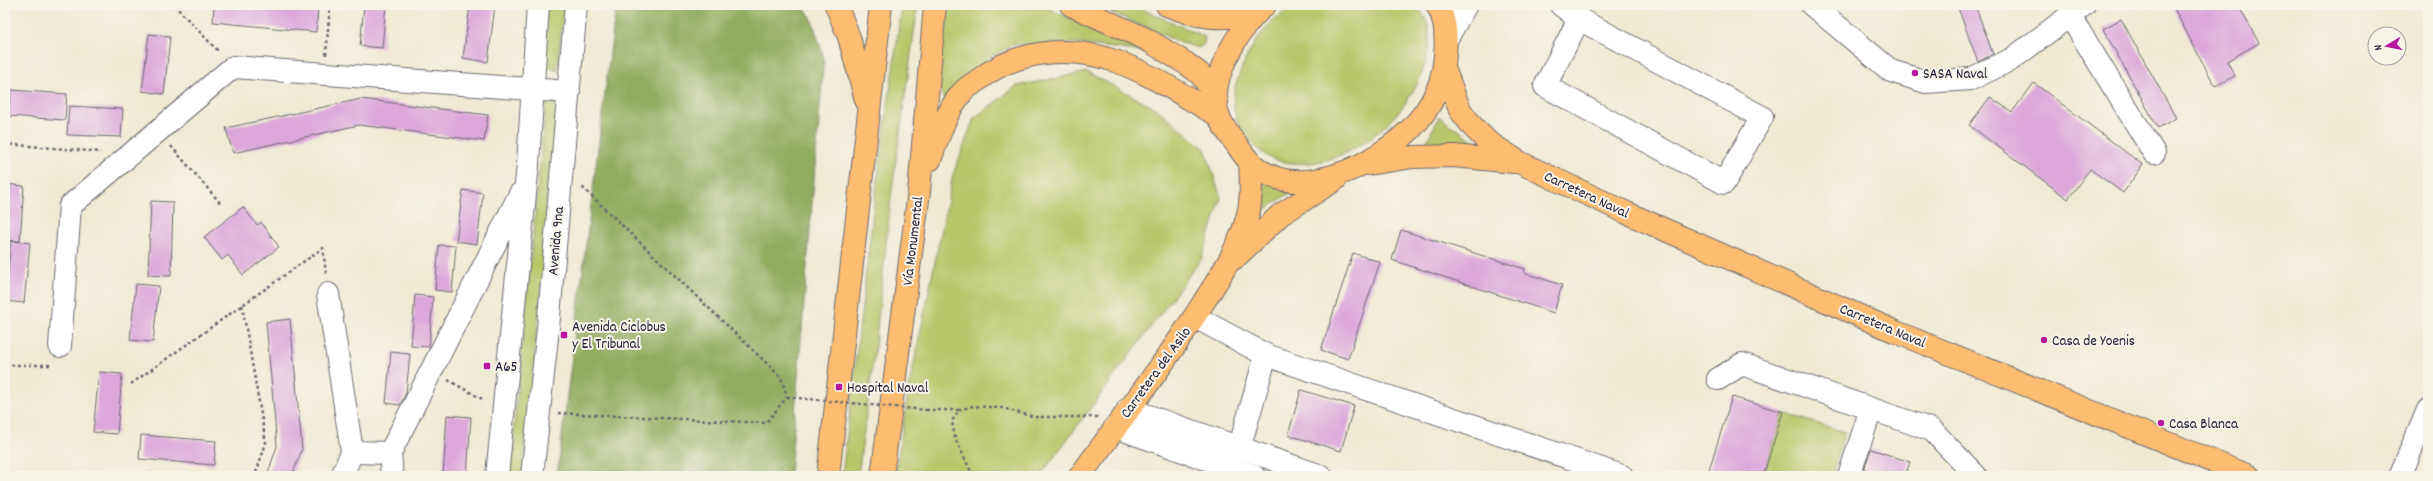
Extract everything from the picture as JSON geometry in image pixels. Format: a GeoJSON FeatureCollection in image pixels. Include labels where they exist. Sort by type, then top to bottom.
{"type":"FeatureCollection","features":[{"type":"Feature","properties":{"kind":"main road"},"geometry":{"type":"LineString","coordinates":[[836,5],[850,37],[869,110]]}},
{"type":"Feature","properties":{"kind":"main road"},"geometry":{"type":"LineString","coordinates":[[828,476],[881,5]]}},
{"type":"Feature","properties":{"kind":"main road","name":"Vía Monumental"},"geometry":{"type":"LineString","coordinates":[[882,476],[919,192],[935,5]]}},
{"type":"Feature","properties":{"kind":"main road"},"geometry":{"type":"LineString","coordinates":[[1071,5],[1146,39],[1187,64],[1208,85],[1218,109],[1250,162],[1271,175],[1296,181],[1322,180],[1354,168],[1387,149],[1417,124],[1429,108],[1440,84],[1444,68],[1446,40],[1437,5]]}},
{"type":"Feature","properties":{"kind":"main road"},"geometry":{"type":"LineString","coordinates":[[1167,5],[1193,16],[1211,18],[1259,10]]}},
{"type":"Feature","properties":{"kind":"main road"},"geometry":{"type":"LineString","coordinates":[[1218,109],[1218,80],[1229,51],[1259,10]]}},
{"type":"Feature","properties":{"kind":"main road"},"geometry":{"type":"LineString","coordinates":[[919,192],[942,126],[961,94],[982,76],[1004,64],[1034,53],[1073,51],[1114,60],[1149,75],[1218,109]]}},
{"type":"Feature","properties":{"kind":"main road","name":"Carretera Naval"},"geometry":{"type":"LineString","coordinates":[[1444,68],[1460,110],[1473,127],[1488,142],[1522,163],[1627,213],[1896,332],[2249,476]]}},
{"type":"Feature","properties":{"kind":"main road","name":"Carretera Naval"},"geometry":{"type":"LineString","coordinates":[[1354,168],[1413,158],[1454,156],[1522,163]]}},
{"type":"Feature","properties":{"kind":"main road","name":"Carretera del Asilo"},"geometry":{"type":"LineString","coordinates":[[1080,476],[1195,317],[1227,266],[1240,237],[1249,210],[1251,188],[1250,162]]}},
{"type":"Feature","properties":{"kind":"main road","name":"Carretera del Asilo"},"geometry":{"type":"LineString","coordinates":[[1227,266],[1280,215],[1354,168]]}},
{"type":"Feature","properties":{"kind":"street"},"geometry":{"type":"LineString","coordinates":[[497,476],[526,182],[538,5]]}},
{"type":"Feature","properties":{"kind":"street","name":"Avenida 9na"},"geometry":{"type":"LineString","coordinates":[[532,476],[540,412],[576,5]]}},
{"type":"Feature","properties":{"kind":"street"},"geometry":{"type":"LineString","coordinates":[[1446,40],[1466,5]]}},
{"type":"Feature","properties":{"kind":"street"},"geometry":{"type":"LineString","coordinates":[[1560,5],[1579,19],[1762,117],[1724,183],[1545,86],[1579,19]]}},
{"type":"Feature","properties":{"kind":"street"},"geometry":{"type":"LineString","coordinates":[[1812,5],[1892,71],[1926,82],[1971,79],[2012,59],[2077,11],[2154,153]]}},
{"type":"Feature","properties":{"kind":"street"},"geometry":{"type":"LineString","coordinates":[[60,346],[70,206],[233,67],[532,88],[569,92]]}},
{"type":"Feature","properties":{"kind":"street"},"geometry":{"type":"LineString","coordinates":[[392,476],[390,453],[526,182]]}},
{"type":"Feature","properties":{"kind":"street"},"geometry":{"type":"LineString","coordinates":[[328,294],[352,452],[342,476]]}},
{"type":"Feature","properties":{"kind":"street"},"geometry":{"type":"LineString","coordinates":[[1195,317],[1266,355],[1622,476]]}},
{"type":"Feature","properties":{"kind":"street"},"geometry":{"type":"LineString","coordinates":[[1239,449],[1266,355]]}},
{"type":"Feature","properties":{"kind":"street"},"geometry":{"type":"LineString","coordinates":[[1718,379],[1742,364],[1932,430],[1976,476]]}},
{"type":"Feature","properties":{"kind":"street"},"geometry":{"type":"LineString","coordinates":[[1849,476],[1871,409]]}},
{"type":"Feature","properties":{"kind":"street"},"geometry":{"type":"LineString","coordinates":[[2400,476],[2428,410]]}},
{"type":"Feature","properties":{"kind":"street"},"geometry":{"type":"LineString","coordinates":[[1122,417],[1239,449],[1321,476]]}},
{"type":"Feature","properties":{"kind":"street"},"geometry":{"type":"LineString","coordinates":[[1122,417],[1254,476]]}},
{"type":"Feature","properties":{"kind":"street"},"geometry":{"type":"LineString","coordinates":[[352,452],[390,453]]}},
{"type":"Feature","properties":{"kind":"path"},"geometry":{"type":"LineString","coordinates":[[174,5],[233,67]]}},
{"type":"Feature","properties":{"kind":"path"},"geometry":{"type":"LineString","coordinates":[[324,74],[330,5]]}},
{"type":"Feature","properties":{"kind":"path"},"geometry":{"type":"LineString","coordinates":[[158,131],[222,205]]}},
{"type":"Feature","properties":{"kind":"path"},"geometry":{"type":"LineString","coordinates":[[5,144],[130,155]]}},
{"type":"Feature","properties":{"kind":"path"},"geometry":{"type":"LineString","coordinates":[[561,168],[781,377],[787,397]]}},
{"type":"Feature","properties":{"kind":"path"},"geometry":{"type":"LineString","coordinates":[[131,384],[323,248],[328,294]]}},
{"type":"Feature","properties":{"kind":"path"},"geometry":{"type":"LineString","coordinates":[[242,305],[266,443],[255,476]]}},
{"type":"Feature","properties":{"kind":"path"},"geometry":{"type":"LineString","coordinates":[[5,365],[54,365],[60,346]]}},
{"type":"Feature","properties":{"kind":"path"},"geometry":{"type":"LineString","coordinates":[[431,371],[504,411]]}},
{"type":"Feature","properties":{"kind":"path"},"geometry":{"type":"LineString","coordinates":[[787,397],[926,410],[959,410],[973,406],[1002,408],[1035,417],[1122,417]]}},
{"type":"Feature","properties":{"kind":"path"},"geometry":{"type":"LineString","coordinates":[[540,412],[766,423],[787,397]]}},
{"type":"Feature","properties":{"kind":"path"},"geometry":{"type":"LineString","coordinates":[[959,410],[952,421],[955,438],[966,458],[973,476]]}},
{"type":"Feature","properties":{"kind":"path"},"geometry":{"type":"LineString","coordinates":[[115,476],[118,472],[191,476]]}},
{"type":"Feature","properties":{"kind":"green space"},"geometry":{"type":"Polygon","coordinates":[[[546,5],[564,5],[557,71],[542,65],[546,5]]]}},
{"type":"Feature","properties":{"kind":"green space"},"geometry":{"type":"Polygon","coordinates":[[[616,5],[801,5],[811,17],[824,58],[790,476],[557,476],[616,5]]]}},
{"type":"Feature","properties":{"kind":"green space"},"geometry":{"type":"Polygon","coordinates":[[[902,5],[918,5],[892,189],[875,347],[858,476],[842,476],[875,197],[902,5]]]}},
{"type":"Feature","properties":{"kind":"green space"},"geometry":{"type":"Polygon","coordinates":[[[949,5],[1040,5],[1147,52],[1072,43],[1013,45],[989,58],[944,100],[936,79],[949,5]]]}},
{"type":"Feature","properties":{"kind":"green space"},"geometry":{"type":"Polygon","coordinates":[[[1095,5],[1132,5],[1205,37],[1204,44],[1199,48],[1181,43],[1095,5]]]}},
{"type":"Feature","properties":{"kind":"green space"},"geometry":{"type":"Polygon","coordinates":[[[1295,5],[1416,5],[1428,24],[1429,33],[1427,56],[1420,78],[1407,100],[1391,120],[1371,138],[1349,151],[1325,160],[1300,163],[1272,159],[1264,154],[1240,128],[1234,108],[1235,88],[1250,51],[1265,30],[1295,5]]]}},
{"type":"Feature","properties":{"kind":"green space"},"geometry":{"type":"Polygon","coordinates":[[[1087,72],[1157,109],[1205,149],[1221,198],[1202,258],[1040,476],[895,476],[909,387],[953,175],[974,118],[1017,86],[1087,72]]]}},
{"type":"Feature","properties":{"kind":"green space"},"geometry":{"type":"Polygon","coordinates":[[[546,103],[561,103],[522,476],[509,476],[546,103]]]}},
{"type":"Feature","properties":{"kind":"green space"},"geometry":{"type":"Polygon","coordinates":[[[1439,117],[1480,145],[1426,143],[1439,117]]]}},
{"type":"Feature","properties":{"kind":"green space"},"geometry":{"type":"Polygon","coordinates":[[[1266,181],[1296,189],[1261,212],[1266,181]]]}},
{"type":"Feature","properties":{"kind":"green space"},"geometry":{"type":"Polygon","coordinates":[[[1783,413],[1845,432],[1832,476],[1763,476],[1783,413]]]}},
{"type":"Feature","properties":{"kind":"building"},"geometry":{"type":"Polygon","coordinates":[[[214,5],[284,5],[318,8],[316,32],[213,22],[214,5]]]}},
{"type":"Feature","properties":{"kind":"building"},"geometry":{"type":"Polygon","coordinates":[[[364,5],[386,5],[382,48],[360,46],[364,5]]]}},
{"type":"Feature","properties":{"kind":"building"},"geometry":{"type":"Polygon","coordinates":[[[470,5],[495,5],[488,62],[463,58],[470,5]]]}},
{"type":"Feature","properties":{"kind":"building"},"geometry":{"type":"Polygon","coordinates":[[[1957,5],[1975,5],[1993,54],[1978,62],[1957,5]]]}},
{"type":"Feature","properties":{"kind":"building"},"geometry":{"type":"Polygon","coordinates":[[[2172,5],[2238,5],[2259,43],[2227,61],[2235,76],[2215,86],[2172,5]]]}},
{"type":"Feature","properties":{"kind":"building"},"geometry":{"type":"Polygon","coordinates":[[[2121,19],[2176,118],[2158,128],[2103,29],[2121,19]]]}},
{"type":"Feature","properties":{"kind":"building"},"geometry":{"type":"Polygon","coordinates":[[[149,34],[170,37],[164,94],[142,91],[149,34]]]}},
{"type":"Feature","properties":{"kind":"building"},"geometry":{"type":"Polygon","coordinates":[[[2034,83],[2143,165],[2123,193],[2090,169],[2068,199],[1969,125],[1990,97],[2012,112],[2034,83]]]}},
{"type":"Feature","properties":{"kind":"building"},"geometry":{"type":"Polygon","coordinates":[[[11,90],[67,94],[65,120],[8,116],[11,90]]]}},
{"type":"Feature","properties":{"kind":"building"},"geometry":{"type":"Polygon","coordinates":[[[361,99],[488,115],[484,141],[359,125],[233,153],[226,128],[361,99]]]}},
{"type":"Feature","properties":{"kind":"building"},"geometry":{"type":"Polygon","coordinates":[[[69,106],[123,109],[121,137],[67,135],[69,106]]]}},
{"type":"Feature","properties":{"kind":"building"},"geometry":{"type":"Polygon","coordinates":[[[5,184],[24,186],[20,241],[5,240],[5,184]]]}},
{"type":"Feature","properties":{"kind":"building"},"geometry":{"type":"Polygon","coordinates":[[[463,190],[483,193],[477,244],[456,241],[463,190]]]}},
{"type":"Feature","properties":{"kind":"building"},"geometry":{"type":"Polygon","coordinates":[[[151,201],[173,202],[171,276],[148,275],[151,201]]]}},
{"type":"Feature","properties":{"kind":"building"},"geometry":{"type":"Polygon","coordinates":[[[243,207],[257,225],[261,222],[279,247],[243,275],[228,255],[222,260],[204,237],[243,207]]]}},
{"type":"Feature","properties":{"kind":"building"},"geometry":{"type":"Polygon","coordinates":[[[1401,230],[1525,269],[1524,273],[1562,285],[1554,313],[1392,260],[1401,230]]]}},
{"type":"Feature","properties":{"kind":"building"},"geometry":{"type":"Polygon","coordinates":[[[11,241],[30,243],[24,303],[5,301],[11,241]]]}},
{"type":"Feature","properties":{"kind":"building"},"geometry":{"type":"Polygon","coordinates":[[[439,245],[456,246],[452,292],[435,290],[439,245]]]}},
{"type":"Feature","properties":{"kind":"building"},"geometry":{"type":"Polygon","coordinates":[[[1353,253],[1380,262],[1348,359],[1321,350],[1353,253]]]}},
{"type":"Feature","properties":{"kind":"building"},"geometry":{"type":"Polygon","coordinates":[[[136,284],[159,286],[153,342],[130,340],[136,284]]]}},
{"type":"Feature","properties":{"kind":"building"},"geometry":{"type":"Polygon","coordinates":[[[415,295],[433,297],[429,347],[411,346],[415,295]]]}},
{"type":"Feature","properties":{"kind":"building"},"geometry":{"type":"Polygon","coordinates":[[[290,319],[302,449],[292,476],[267,476],[277,446],[266,322],[290,319]]]}},
{"type":"Feature","properties":{"kind":"building"},"geometry":{"type":"Polygon","coordinates":[[[391,352],[410,354],[406,393],[400,405],[386,403],[391,352]]]}},
{"type":"Feature","properties":{"kind":"building"},"geometry":{"type":"Polygon","coordinates":[[[99,372],[122,374],[117,434],[93,432],[99,372]]]}},
{"type":"Feature","properties":{"kind":"building"},"geometry":{"type":"Polygon","coordinates":[[[1301,390],[1354,406],[1341,451],[1288,435],[1301,390]]]}},
{"type":"Feature","properties":{"kind":"building"},"geometry":{"type":"Polygon","coordinates":[[[1732,397],[1783,412],[1763,476],[1707,476],[1732,397]]]}},
{"type":"Feature","properties":{"kind":"building"},"geometry":{"type":"Polygon","coordinates":[[[447,415],[471,417],[467,476],[443,476],[447,415]]]}},
{"type":"Feature","properties":{"kind":"building"},"geometry":{"type":"Polygon","coordinates":[[[141,435],[216,441],[214,465],[139,459],[141,435]]]}},
{"type":"Feature","properties":{"kind":"building"},"geometry":{"type":"Polygon","coordinates":[[[1871,449],[1910,462],[1905,476],[1862,476],[1871,449]]]}},
{"type":"Feature","properties":{"kind":"place","name":"SASA Naval"},"geometry":{"type":"Point","coordinates":[1915,73]}},
{"type":"Feature","properties":{"kind":"place","name":"Avenida Ciclobus y El Tribunal"},"geometry":{"type":"Point","coordinates":[564,335]}},
{"type":"Feature","properties":{"kind":"place","name":"Casa de Yoenis"},"geometry":{"type":"Point","coordinates":[2044,340]}},
{"type":"Feature","properties":{"kind":"place","name":"A65"},"geometry":{"type":"Point","coordinates":[487,366]}},
{"type":"Feature","properties":{"kind":"place","name":"Hospital Naval"},"geometry":{"type":"Point","coordinates":[839,387]}},
{"type":"Feature","properties":{"kind":"place","name":"Casa Blanca"},"geometry":{"type":"Point","coordinates":[2161,423]}}]}
